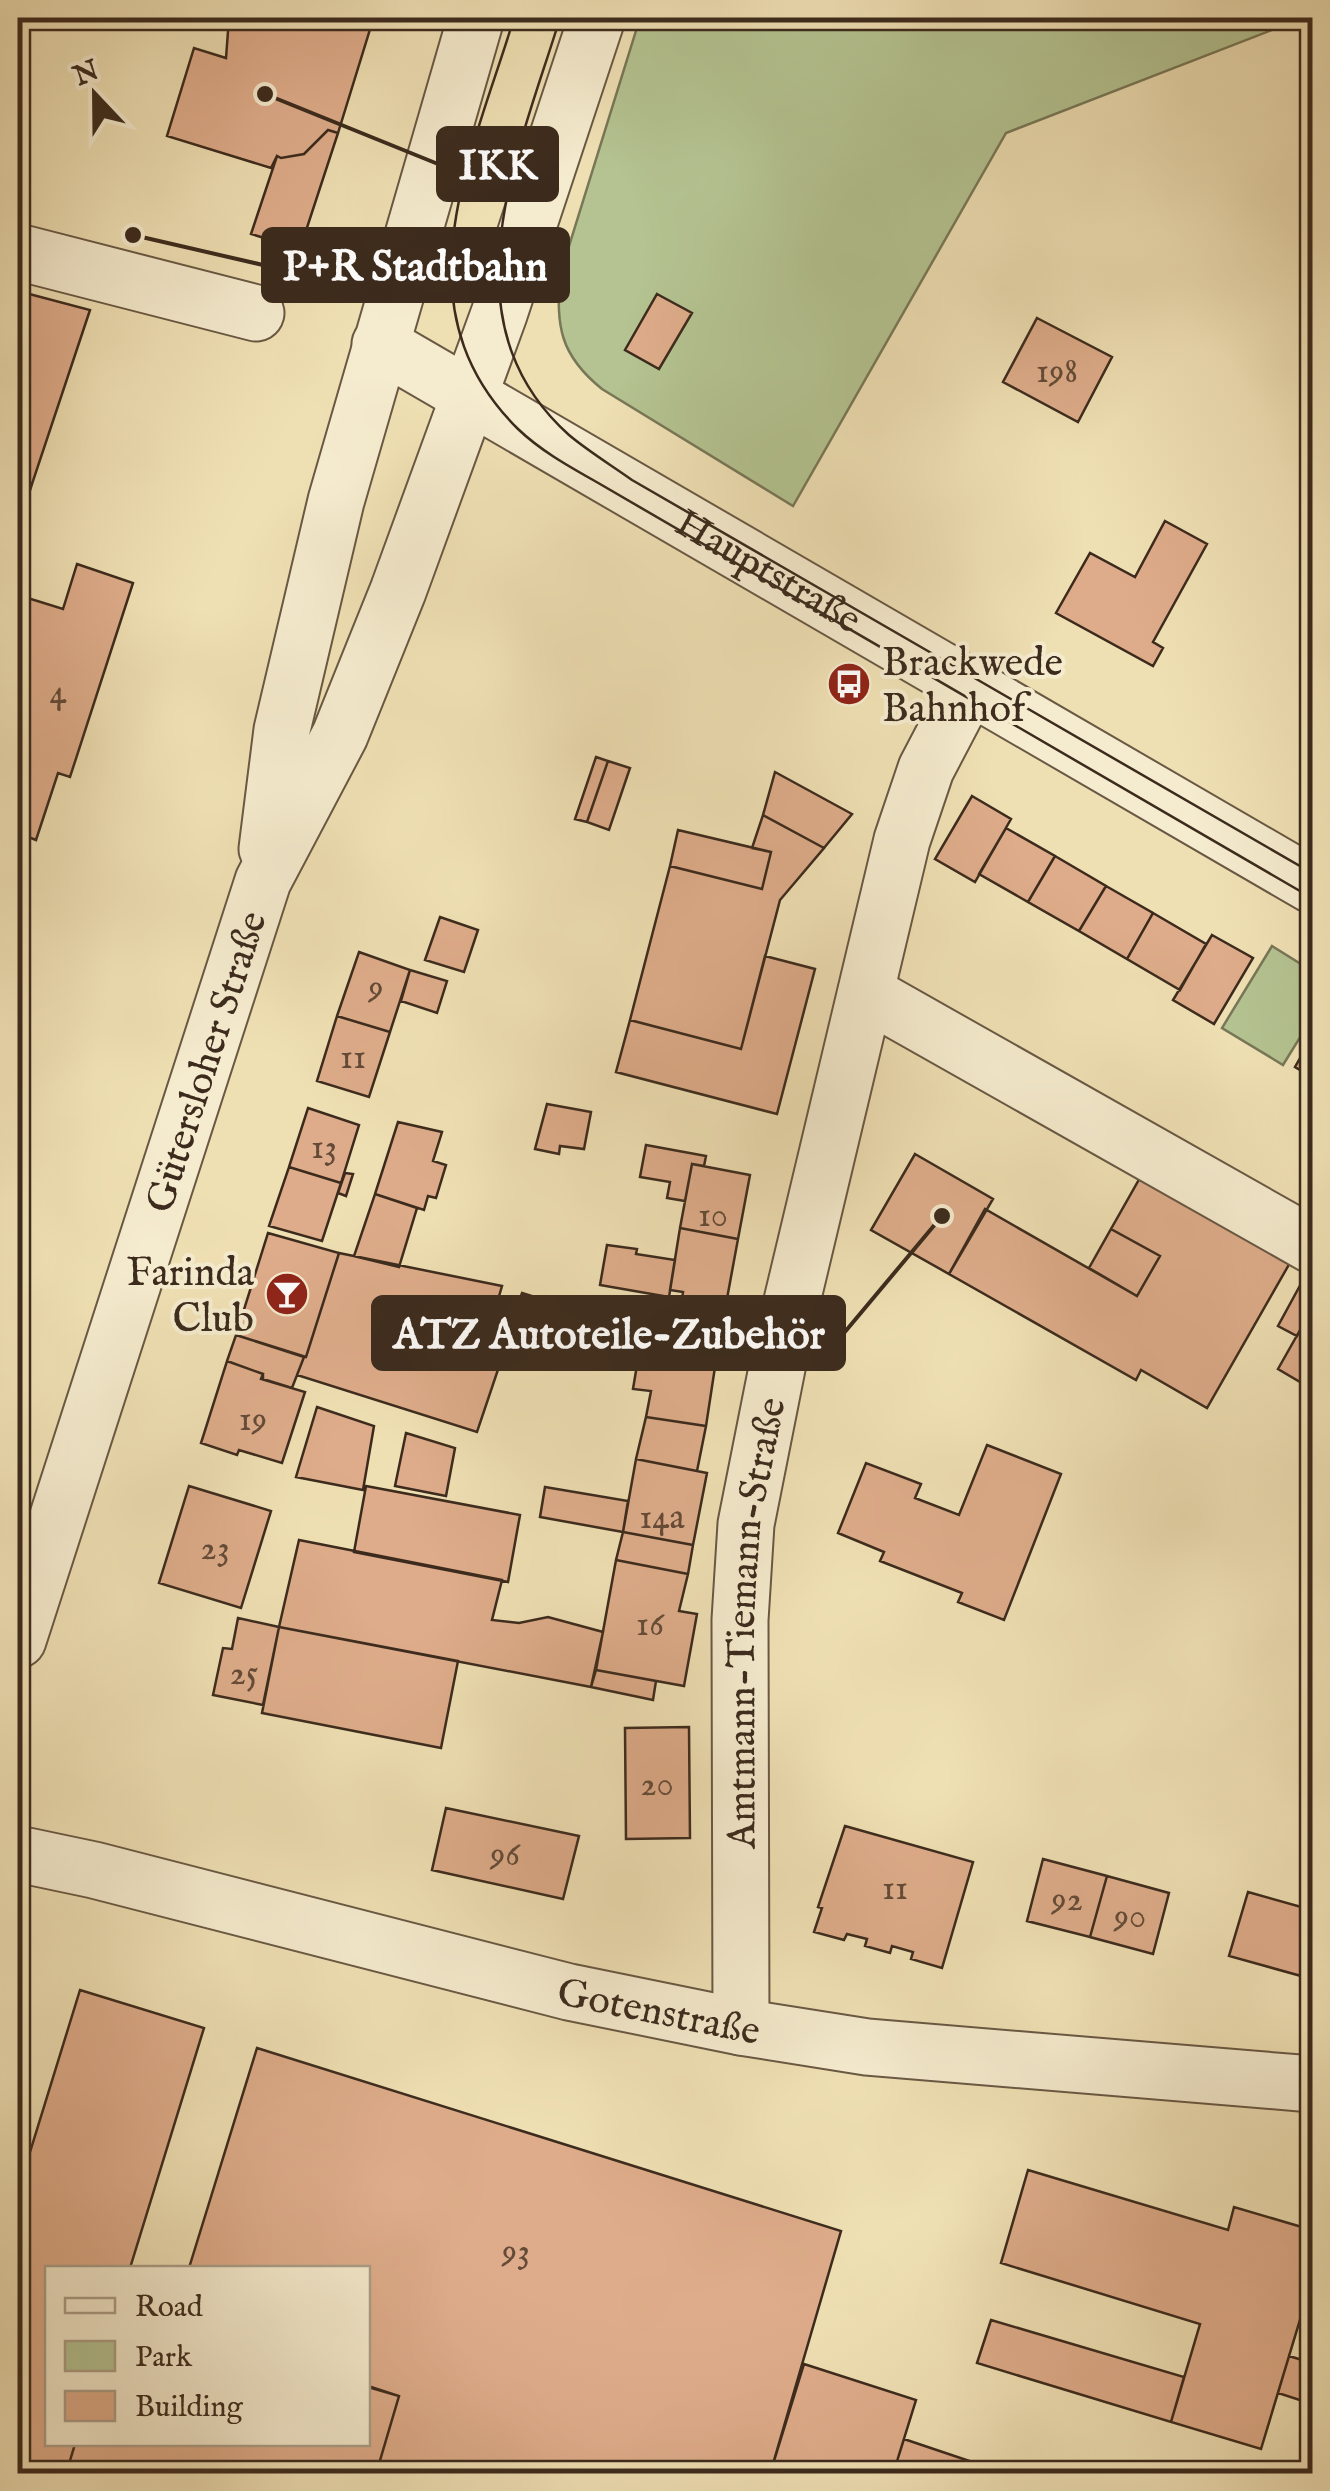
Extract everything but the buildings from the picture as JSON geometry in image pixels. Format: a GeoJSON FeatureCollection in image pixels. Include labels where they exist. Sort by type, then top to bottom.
{"type":"FeatureCollection","features":[{"type":"Feature","properties":{"kind":"street","name":"Gütersloher Straße"},"geometry":{"type":"LineString","coordinates":[[263,882],[282,730],[336,501],[476,18]]}},
{"type":"Feature","properties":{"kind":"street","name":"Gütersloher Straße"},"geometry":{"type":"LineString","coordinates":[[18,1640],[263,882],[340,735],[398,591],[499,314],[597,18]]}},
{"type":"Feature","properties":{"kind":"street"},"geometry":{"type":"LineString","coordinates":[[18,252],[256,313]]}},
{"type":"Feature","properties":{"kind":"street","name":"Hauptstraße"},"geometry":{"type":"LineString","coordinates":[[380,344],[1312,885]]}},
{"type":"Feature","properties":{"kind":"street","name":"Amtmann-Tiemann-Straße"},"geometry":{"type":"LineString","coordinates":[[740,2027],[740,1620],[746,1524],[782,1342],[913,805],[934,752],[970,685]]}},
{"type":"Feature","properties":{"kind":"street"},"geometry":{"type":"LineString","coordinates":[[866,992],[1312,1244]]}},
{"type":"Feature","properties":{"kind":"street","name":"Gotenstraße"},"geometry":{"type":"LineString","coordinates":[[18,1854],[569,1992],[740,2027],[867,2047],[1312,2084]]}},
{"type":"Feature","properties":{"kind":"green space"},"geometry":{"type":"Polygon","coordinates":[[[640,18],[1303,18],[1006,133],[793,506],[602,389],[577,364],[564,339],[559,310],[560,275],[640,18]]]}},
{"type":"Feature","properties":{"kind":"green space"},"geometry":{"type":"Polygon","coordinates":[[[1272,946],[1312,971],[1312,1018],[1283,1065],[1222,1028],[1272,946]]]}},
{"type":"Feature","properties":{"kind":"tram line"},"geometry":{"type":"LineString","coordinates":[[514,18],[464,177],[454,230],[452,282],[460,333],[481,382],[518,429],[568,466],[1312,898]]}},
{"type":"Feature","properties":{"kind":"tram line"},"geometry":{"type":"LineString","coordinates":[[560,18],[511,179],[501,234],[499,288],[508,340],[530,390],[569,435],[632,480],[1312,873]]}},
{"type":"Feature","properties":{"kind":"place","name":"IKK"},"geometry":{"type":"Point","coordinates":[265,94]}},
{"type":"Feature","properties":{"kind":"place","name":"P+R Stadtbahn"},"geometry":{"type":"Point","coordinates":[133,235]}},
{"type":"Feature","properties":{"kind":"place","name":"Brackwede Bahnhof"},"geometry":{"type":"Point","coordinates":[849,684]}},
{"type":"Feature","properties":{"kind":"place","name":"ATZ Autoteile-Zubehör"},"geometry":{"type":"Point","coordinates":[942,1216]}},
{"type":"Feature","properties":{"kind":"place","name":"Farinda Club"},"geometry":{"type":"Point","coordinates":[287,1294]}}]}
